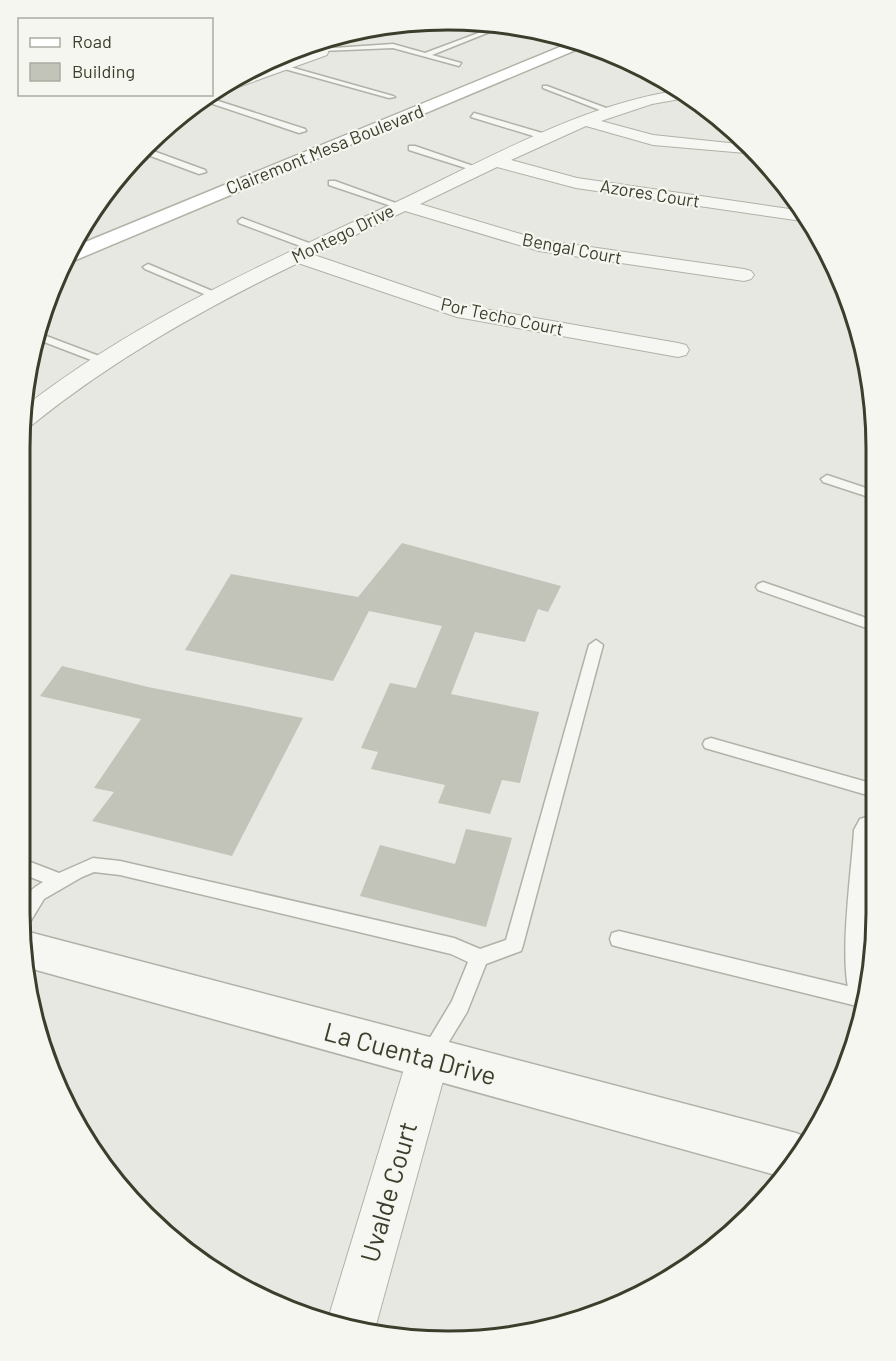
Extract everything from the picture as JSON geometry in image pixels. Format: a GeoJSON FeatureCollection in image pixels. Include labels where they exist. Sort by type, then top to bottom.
{"type":"FeatureCollection","features":[{"type":"Feature","properties":{"kind":"main road","name":"Clairemont Mesa Boulevard"},"geometry":{"type":"LineString","coordinates":[[126,214],[553,43]]}},
{"type":"Feature","properties":{"kind":"main road","name":"Clairemont Mesa Boulevard"},"geometry":{"type":"LineString","coordinates":[[79,252],[570,48]]}},
{"type":"Feature","properties":{"kind":"street"},"geometry":{"type":"LineString","coordinates":[[257,76],[319,54],[318,51]]}},
{"type":"Feature","properties":{"kind":"street","name":"Montego Drive"},"geometry":{"type":"LineString","coordinates":[[32,413],[67,385],[143,335],[214,295],[546,136],[613,112],[674,96]]}},
{"type":"Feature","properties":{"kind":"street"},"geometry":{"type":"LineString","coordinates":[[586,121],[628,135],[653,140],[740,149]]}},
{"type":"Feature","properties":{"kind":"street","name":"Azores Court"},"geometry":{"type":"LineString","coordinates":[[496,161],[576,183],[796,215]]}},
{"type":"Feature","properties":{"kind":"street","name":"Bengal Court"},"geometry":{"type":"LineString","coordinates":[[402,206],[539,245],[744,275]]}},
{"type":"Feature","properties":{"kind":"street","name":"Por Techo Court"},"geometry":{"type":"LineString","coordinates":[[305,252],[457,311],[678,350]]}},
{"type":"Feature","properties":{"kind":"street","name":"La Cuenta Drive"},"geometry":{"type":"LineString","coordinates":[[32,946],[428,1059],[789,1155]]}},
{"type":"Feature","properties":{"kind":"street","name":"Uvalde Court"},"geometry":{"type":"LineString","coordinates":[[352,1320],[428,1059]]}},
{"type":"Feature","properties":{"kind":"lane"},"geometry":{"type":"LineString","coordinates":[[425,55],[485,32]]}},
{"type":"Feature","properties":{"kind":"lane"},"geometry":{"type":"LineString","coordinates":[[334,46],[384,45],[459,64]]}},
{"type":"Feature","properties":{"kind":"lane"},"geometry":{"type":"LineString","coordinates":[[284,67],[392,98]]}},
{"type":"Feature","properties":{"kind":"lane"},"geometry":{"type":"LineString","coordinates":[[544,87],[613,112]]}},
{"type":"Feature","properties":{"kind":"lane"},"geometry":{"type":"LineString","coordinates":[[214,102],[302,131]]}},
{"type":"Feature","properties":{"kind":"lane"},"geometry":{"type":"LineString","coordinates":[[474,115],[546,136]]}},
{"type":"Feature","properties":{"kind":"lane"},"geometry":{"type":"LineString","coordinates":[[412,148],[478,169]]}},
{"type":"Feature","properties":{"kind":"lane"},"geometry":{"type":"LineString","coordinates":[[151,153],[202,172]]}},
{"type":"Feature","properties":{"kind":"lane"},"geometry":{"type":"LineString","coordinates":[[332,183],[402,206]]}},
{"type":"Feature","properties":{"kind":"lane"},"geometry":{"type":"LineString","coordinates":[[242,221],[305,252]]}},
{"type":"Feature","properties":{"kind":"lane"},"geometry":{"type":"LineString","coordinates":[[148,267],[214,295]]}},
{"type":"Feature","properties":{"kind":"lane"},"geometry":{"type":"LineString","coordinates":[[44,339],[103,361]]}},
{"type":"Feature","properties":{"kind":"lane"},"geometry":{"type":"LineString","coordinates":[[827,478],[866,492]]}},
{"type":"Feature","properties":{"kind":"lane"},"geometry":{"type":"LineString","coordinates":[[763,587],[866,623]]}},
{"type":"Feature","properties":{"kind":"lane"},"geometry":{"type":"LineString","coordinates":[[31,928],[38,894],[93,865],[120,868],[454,946],[479,958],[514,945],[596,645]]}},
{"type":"Feature","properties":{"kind":"lane"},"geometry":{"type":"LineString","coordinates":[[711,744],[866,789]]}},
{"type":"Feature","properties":{"kind":"lane"},"geometry":{"type":"LineString","coordinates":[[30,867],[60,881]]}},
{"type":"Feature","properties":{"kind":"lane"},"geometry":{"type":"LineString","coordinates":[[619,939],[857,997]]}},
{"type":"Feature","properties":{"kind":"lane"},"geometry":{"type":"LineString","coordinates":[[428,1059],[460,1006],[479,958]]}},
{"type":"Feature","properties":{"kind":"building"},"geometry":{"type":"Polygon","coordinates":[[[402,543],[561,586],[548,612],[538,609],[525,642],[475,632],[451,694],[539,712],[520,783],[502,780],[490,814],[438,803],[445,785],[371,769],[378,752],[361,748],[390,683],[416,688],[442,626],[369,611],[333,681],[185,650],[231,574],[358,597],[402,543]]]}},
{"type":"Feature","properties":{"kind":"building"},"geometry":{"type":"Polygon","coordinates":[[[62,666],[148,687],[303,718],[232,856],[92,821],[114,792],[94,788],[141,719],[40,696],[62,666]]]}},
{"type":"Feature","properties":{"kind":"building"},"geometry":{"type":"Polygon","coordinates":[[[466,829],[512,838],[486,927],[360,896],[380,845],[455,864],[466,829]]]}}]}
